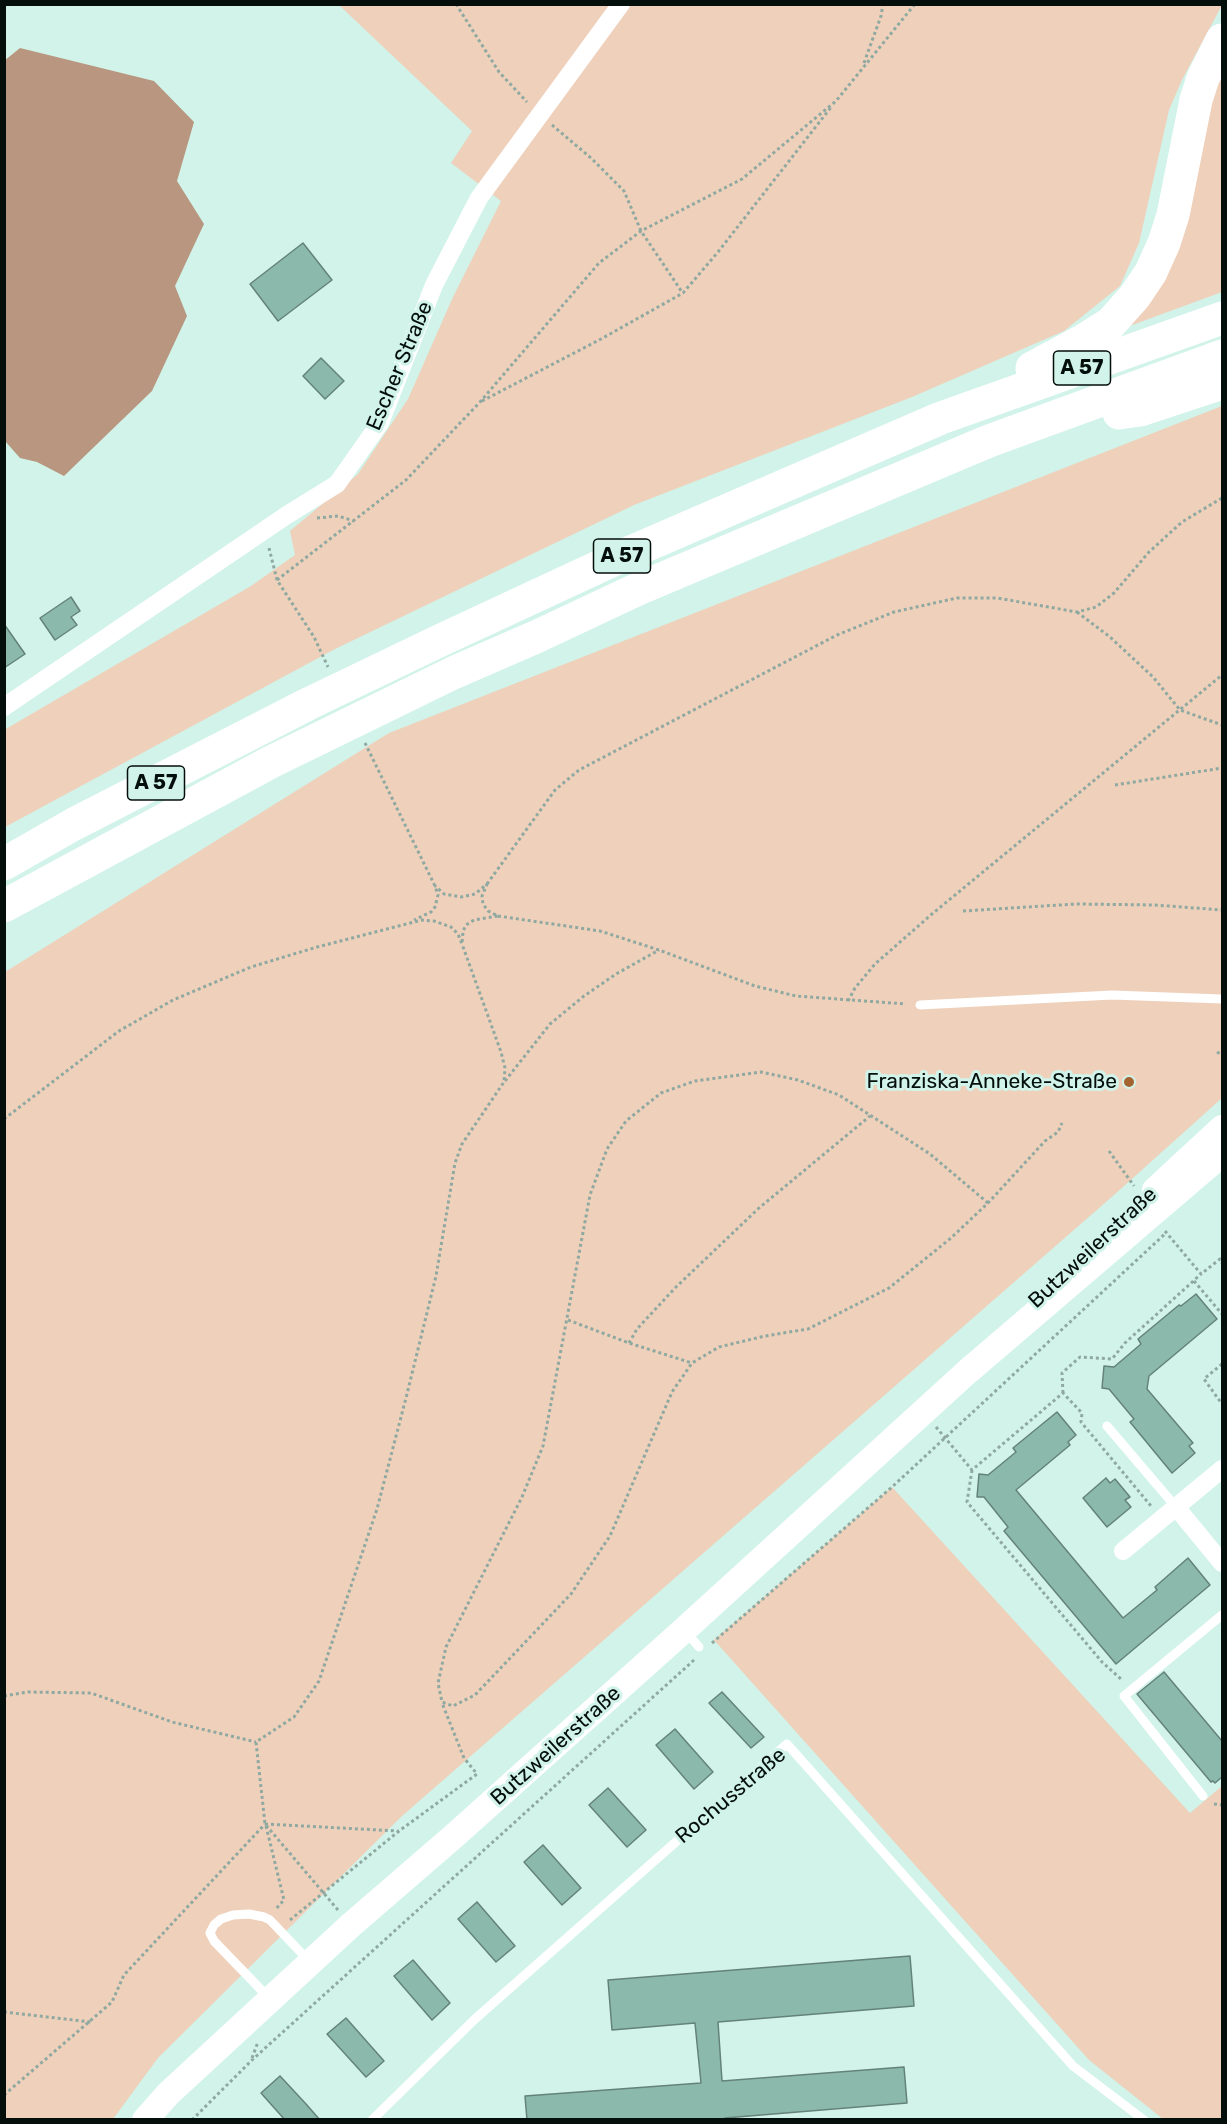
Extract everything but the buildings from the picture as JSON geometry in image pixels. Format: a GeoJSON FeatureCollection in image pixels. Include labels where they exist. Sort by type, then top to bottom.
{"type":"FeatureCollection","features":[{"type":"Feature","properties":{"kind":"highway"},"geometry":{"type":"LineString","coordinates":[[941,418],[1084,340],[1111,322],[1136,296],[1151,272],[1164,243],[1173,215],[1196,99],[1203,78],[1222,40]]}},
{"type":"Feature","properties":{"kind":"highway","name":"A 57"},"geometry":{"type":"LineString","coordinates":[[4,864],[84,819],[308,704],[624,555],[941,418],[1222,318]]}},
{"type":"Feature","properties":{"kind":"highway","name":"A 57"},"geometry":{"type":"LineString","coordinates":[[4,906],[271,762],[453,673],[649,584],[989,441],[1222,356]]}},
{"type":"Feature","properties":{"kind":"highway"},"geometry":{"type":"LineString","coordinates":[[1055,417],[1098,417],[1140,410],[1222,383]]}},
{"type":"Feature","properties":{"kind":"main road","name":"Butzweilerstraße"},"geometry":{"type":"LineString","coordinates":[[1154,1216],[1222,1128]]}},
{"type":"Feature","properties":{"kind":"main road","name":"Butzweilerstraße"},"geometry":{"type":"LineString","coordinates":[[145,2120],[168,2094],[351,1925],[454,1836],[697,1641],[922,1413],[967,1371],[1154,1216],[1222,1154]]}},
{"type":"Feature","properties":{"kind":"street","name":"Escher Straße"},"geometry":{"type":"LineString","coordinates":[[4,707],[262,532],[337,484],[380,423],[434,285],[479,198],[621,4]]}},
{"type":"Feature","properties":{"kind":"street"},"geometry":{"type":"LineString","coordinates":[[1124,1551],[1222,1469]]}},
{"type":"Feature","properties":{"kind":"street"},"geometry":{"type":"LineString","coordinates":[[1169,1513],[1222,1563]]}},
{"type":"Feature","properties":{"kind":"lane"},"geometry":{"type":"LineString","coordinates":[[920,1005],[1112,995],[1222,999]]}},
{"type":"Feature","properties":{"kind":"lane"},"geometry":{"type":"LineString","coordinates":[[1107,1426],[1169,1513]]}},
{"type":"Feature","properties":{"kind":"lane"},"geometry":{"type":"LineString","coordinates":[[1203,1796],[1124,1696],[1222,1615]]}},
{"type":"Feature","properties":{"kind":"lane","name":"Rochusstraße"},"geometry":{"type":"LineString","coordinates":[[372,2120],[475,2019],[787,1744],[1073,2066],[1144,2120]]}},
{"type":"Feature","properties":{"kind":"lane"},"geometry":{"type":"LineString","coordinates":[[270,1999],[214,1941],[210,1934],[214,1925],[221,1919],[233,1915],[249,1914],[268,1919],[310,1962]]}},
{"type":"Feature","properties":{"kind":"path"},"geometry":{"type":"LineString","coordinates":[[863,68],[883,4]]}},
{"type":"Feature","properties":{"kind":"path"},"geometry":{"type":"LineString","coordinates":[[480,402],[683,293],[915,4]]}},
{"type":"Feature","properties":{"kind":"path"},"geometry":{"type":"LineString","coordinates":[[277,580],[406,480],[480,402],[599,262],[641,231],[742,179],[836,101]]}},
{"type":"Feature","properties":{"kind":"path"},"geometry":{"type":"LineString","coordinates":[[641,231],[683,293]]}},
{"type":"Feature","properties":{"kind":"path"},"geometry":{"type":"LineString","coordinates":[[920,1005],[796,996],[755,986],[659,950],[600,932],[498,916],[488,911],[483,904],[482,896],[487,884],[555,790],[579,770],[837,635],[894,612],[957,598],[997,598],[1077,612],[1096,607],[1114,593],[1149,552],[1182,522],[1222,498]]}},
{"type":"Feature","properties":{"kind":"path"},"geometry":{"type":"LineString","coordinates":[[262,532],[270,550],[277,580],[314,637]]}},
{"type":"Feature","properties":{"kind":"path"},"geometry":{"type":"LineString","coordinates":[[1077,612],[1110,637],[1144,669],[1180,710],[1222,725]]}},
{"type":"Feature","properties":{"kind":"path"},"geometry":{"type":"LineString","coordinates":[[848,1001],[855,988],[875,964],[1222,675]]}},
{"type":"Feature","properties":{"kind":"path"},"geometry":{"type":"LineString","coordinates":[[4,1119],[119,1031],[173,1000],[251,967],[317,946],[409,922],[431,912],[438,896],[435,886],[363,738]]}},
{"type":"Feature","properties":{"kind":"path"},"geometry":{"type":"LineString","coordinates":[[1115,785],[1222,768]]}},
{"type":"Feature","properties":{"kind":"path"},"geometry":{"type":"LineString","coordinates":[[435,886],[444,894],[461,897],[475,894],[487,884]]}},
{"type":"Feature","properties":{"kind":"path"},"geometry":{"type":"LineString","coordinates":[[963,911],[1076,904],[1155,905],[1222,910]]}},
{"type":"Feature","properties":{"kind":"path"},"geometry":{"type":"LineString","coordinates":[[462,944],[466,925],[474,920],[498,916]]}},
{"type":"Feature","properties":{"kind":"path"},"geometry":{"type":"LineString","coordinates":[[409,922],[444,923],[458,934],[501,1052],[505,1068],[504,1082]]}},
{"type":"Feature","properties":{"kind":"path"},"geometry":{"type":"LineString","coordinates":[[4,1696],[28,1692],[91,1693],[172,1722],[256,1742],[294,1717],[319,1681],[377,1509],[436,1276],[455,1163],[462,1144],[504,1082],[550,1024],[584,996],[659,950]]}},
{"type":"Feature","properties":{"kind":"path"},"geometry":{"type":"LineString","coordinates":[[1217,1052],[1222,1055]]}},
{"type":"Feature","properties":{"kind":"path"},"geometry":{"type":"LineString","coordinates":[[279,1929],[399,1831],[477,1774],[464,1758],[442,1702],[438,1683],[446,1647],[522,1497],[543,1446],[590,1194],[607,1149],[626,1122],[661,1093],[695,1081],[761,1072],[798,1080],[839,1095],[930,1154],[988,1203]]}},
{"type":"Feature","properties":{"kind":"path"},"geometry":{"type":"LineString","coordinates":[[628,1343],[637,1329],[675,1288],[759,1208],[870,1116]]}},
{"type":"Feature","properties":{"kind":"path"},"geometry":{"type":"LineString","coordinates":[[442,1702],[453,1706],[475,1695],[571,1594],[610,1536],[672,1392],[692,1363],[719,1347],[808,1329],[850,1310],[889,1288],[951,1238],[988,1203],[1045,1141],[1058,1132],[1062,1123]]}},
{"type":"Feature","properties":{"kind":"path"},"geometry":{"type":"LineString","coordinates":[[1108,1151],[1154,1216],[1201,1274]]}},
{"type":"Feature","properties":{"kind":"path"},"geometry":{"type":"LineString","coordinates":[[697,1641],[892,1487],[945,1436],[1154,1216]]}},
{"type":"Feature","properties":{"kind":"path"},"geometry":{"type":"LineString","coordinates":[[1169,1513],[1081,1422],[1082,1413],[1063,1393],[1062,1373],[1080,1357],[1112,1359],[1125,1343],[1201,1274],[1222,1260]]}},
{"type":"Feature","properties":{"kind":"path"},"geometry":{"type":"LineString","coordinates":[[1194,1281],[1222,1314]]}},
{"type":"Feature","properties":{"kind":"path"},"geometry":{"type":"LineString","coordinates":[[568,1320],[628,1343],[692,1363]]}},
{"type":"Feature","properties":{"kind":"path"},"geometry":{"type":"LineString","coordinates":[[1222,1364],[1204,1379],[1222,1404]]}},
{"type":"Feature","properties":{"kind":"path"},"geometry":{"type":"LineString","coordinates":[[1063,1393],[972,1470],[967,1502],[1102,1662],[1131,1690]]}},
{"type":"Feature","properties":{"kind":"path"},"geometry":{"type":"LineString","coordinates":[[922,1413],[945,1436],[972,1470]]}},
{"type":"Feature","properties":{"kind":"path"},"geometry":{"type":"LineString","coordinates":[[192,2120],[252,2060],[694,1660]]}},
{"type":"Feature","properties":{"kind":"path"},"geometry":{"type":"LineString","coordinates":[[256,1742],[265,1824],[284,1900],[268,1919]]}},
{"type":"Feature","properties":{"kind":"path"},"geometry":{"type":"LineString","coordinates":[[265,1824],[351,1925]]}},
{"type":"Feature","properties":{"kind":"path"},"geometry":{"type":"LineString","coordinates":[[4,2095],[92,2022],[112,2002],[124,1975],[265,1824],[399,1831]]}},
{"type":"Feature","properties":{"kind":"path"},"geometry":{"type":"LineString","coordinates":[[4,2012],[92,2022]]}},
{"type":"Feature","properties":{"kind":"shaded area"},"geometry":{"type":"Polygon","coordinates":[[[339,5],[1222,5],[1182,80],[1169,110],[1139,243],[1120,286],[1064,331],[912,397],[634,505],[335,649],[5,827],[4,730],[251,586],[295,555],[290,531],[358,474],[408,399],[453,297],[501,201],[451,163],[472,131],[339,5]]]}},
{"type":"Feature","properties":{"kind":"shaded area"},"geometry":{"type":"Polygon","coordinates":[[[20,48],[154,81],[194,122],[177,181],[204,224],[175,286],[187,316],[152,391],[64,476],[37,462],[20,458],[5,441],[4,61],[20,48]]]}},
{"type":"Feature","properties":{"kind":"shaded area"},"geometry":{"type":"Polygon","coordinates":[[[1222,56],[1222,292],[1116,331],[1222,56]]]}},
{"type":"Feature","properties":{"kind":"shaded area"},"geometry":{"type":"Polygon","coordinates":[[[1222,406],[1222,1098],[1114,1195],[402,1816],[158,2058],[113,2119],[5,2120],[5,972],[389,733],[1222,406]]]}},
{"type":"Feature","properties":{"kind":"shaded area"},"geometry":{"type":"Polygon","coordinates":[[[892,1487],[1190,1813],[1222,1786],[1222,2119],[1163,2119],[1089,2060],[714,1640],[892,1487]]]}},
{"type":"Feature","properties":{"kind":"place","name":"Franziska-Anneke-Straße"},"geometry":{"type":"Point","coordinates":[1129,1082]}}]}
